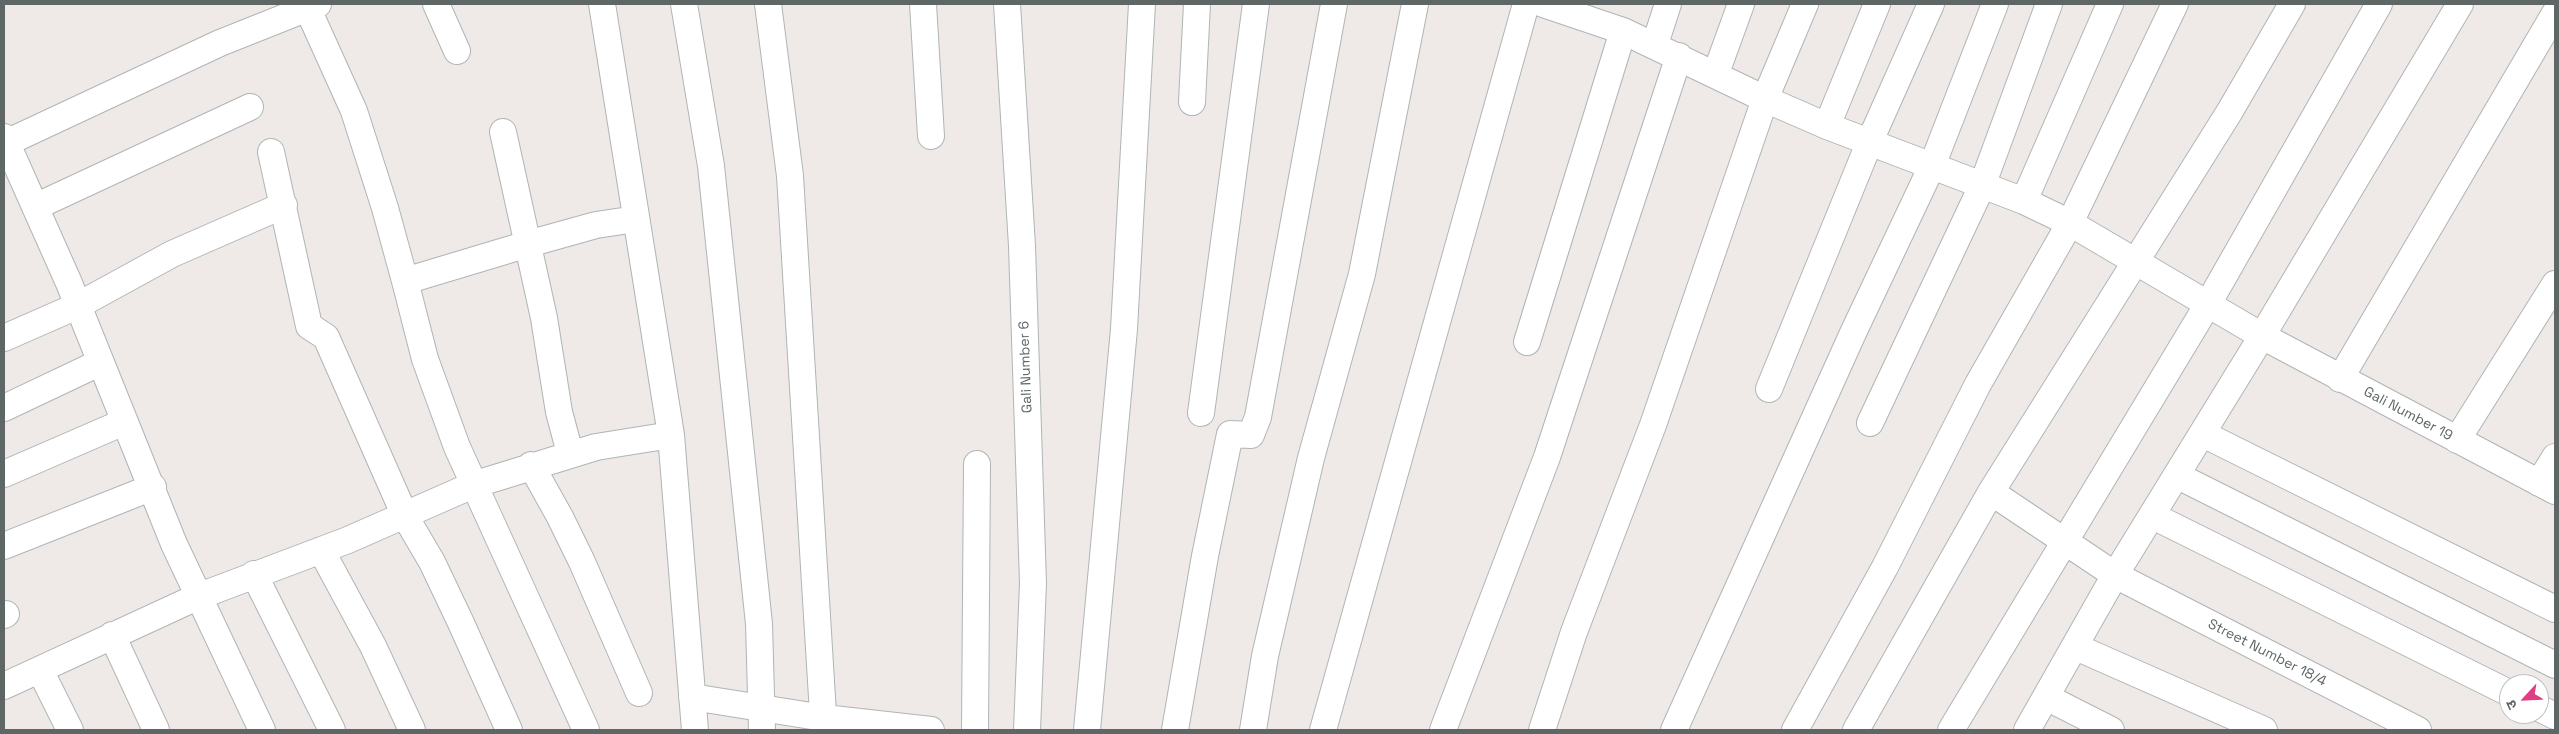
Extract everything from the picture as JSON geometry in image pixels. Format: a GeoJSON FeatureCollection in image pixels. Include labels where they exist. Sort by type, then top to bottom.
{"type":"FeatureCollection","features":[{"type":"Feature","properties":{"kind":"street"},"geometry":{"type":"LineString","coordinates":[[436,4],[457,51]]}},
{"type":"Feature","properties":{"kind":"street"},"geometry":{"type":"LineString","coordinates":[[602,4],[671,435],[695,730]]}},
{"type":"Feature","properties":{"kind":"street"},"geometry":{"type":"LineString","coordinates":[[684,4],[711,166],[759,624],[762,719]]}},
{"type":"Feature","properties":{"kind":"street"},"geometry":{"type":"LineString","coordinates":[[768,4],[790,176],[824,724]]}},
{"type":"Feature","properties":{"kind":"street"},"geometry":{"type":"LineString","coordinates":[[923,4],[930,136]]}},
{"type":"Feature","properties":{"kind":"street","name":"Gali Number 6"},"geometry":{"type":"LineString","coordinates":[[1007,4],[1022,246],[1033,583],[1027,730]]}},
{"type":"Feature","properties":{"kind":"street"},"geometry":{"type":"LineString","coordinates":[[1087,730],[1124,329],[1142,4]]}},
{"type":"Feature","properties":{"kind":"street"},"geometry":{"type":"LineString","coordinates":[[1192,102],[1197,4]]}},
{"type":"Feature","properties":{"kind":"street"},"geometry":{"type":"LineString","coordinates":[[1201,413],[1256,4]]}},
{"type":"Feature","properties":{"kind":"street"},"geometry":{"type":"LineString","coordinates":[[1175,730],[1205,556],[1230,434],[1251,435],[1258,417],[1334,4]]}},
{"type":"Feature","properties":{"kind":"street"},"geometry":{"type":"LineString","coordinates":[[1253,730],[1265,656],[1307,477],[1362,274],[1414,4]]}},
{"type":"Feature","properties":{"kind":"street"},"geometry":{"type":"LineString","coordinates":[[1322,730],[1526,4]]}},
{"type":"Feature","properties":{"kind":"street","name":"Gali Number 19"},"geometry":{"type":"LineString","coordinates":[[1543,4],[1598,12],[1623,30],[1716,73],[1765,99],[1827,126],[2024,201],[2070,223],[2262,336],[2547,487]]}},
{"type":"Feature","properties":{"kind":"street"},"geometry":{"type":"LineString","coordinates":[[1655,44],[1668,4]]}},
{"type":"Feature","properties":{"kind":"street"},"geometry":{"type":"LineString","coordinates":[[1716,73],[1741,4]]}},
{"type":"Feature","properties":{"kind":"street"},"geometry":{"type":"LineString","coordinates":[[1542,730],[1574,632],[1653,425],[1765,99],[1805,4]]}},
{"type":"Feature","properties":{"kind":"street"},"geometry":{"type":"LineString","coordinates":[[1827,126],[1877,4]]}},
{"type":"Feature","properties":{"kind":"street"},"geometry":{"type":"LineString","coordinates":[[1769,389],[1870,141],[1932,4]]}},
{"type":"Feature","properties":{"kind":"street"},"geometry":{"type":"LineString","coordinates":[[1674,730],[1852,333],[1932,166],[1995,4]]}},
{"type":"Feature","properties":{"kind":"street"},"geometry":{"type":"LineString","coordinates":[[1870,422],[1982,186],[2049,4]]}},
{"type":"Feature","properties":{"kind":"street"},"geometry":{"type":"LineString","coordinates":[[2024,201],[2110,4]]}},
{"type":"Feature","properties":{"kind":"street"},"geometry":{"type":"LineString","coordinates":[[1795,730],[1885,567],[1978,384],[2070,223],[2175,4]]}},
{"type":"Feature","properties":{"kind":"street"},"geometry":{"type":"LineString","coordinates":[[1856,730],[1991,492],[2230,111],[2292,4]]}},
{"type":"Feature","properties":{"kind":"street"},"geometry":{"type":"LineString","coordinates":[[1951,730],[2062,542],[2208,304],[2379,4]]}},
{"type":"Feature","properties":{"kind":"street"},"geometry":{"type":"LineString","coordinates":[[2027,730],[2076,647],[2115,575],[2178,476],[2460,4]]}},
{"type":"Feature","properties":{"kind":"street"},"geometry":{"type":"LineString","coordinates":[[262,730],[198,597],[99,363],[77,306],[5,140],[220,42],[312,6],[354,111],[385,208],[425,359],[473,485],[534,613],[586,730]]}},
{"type":"Feature","properties":{"kind":"street"},"geometry":{"type":"LineString","coordinates":[[2340,379],[2555,13]]}},
{"type":"Feature","properties":{"kind":"street"},"geometry":{"type":"LineString","coordinates":[[1526,342],[1623,30]]}},
{"type":"Feature","properties":{"kind":"street"},"geometry":{"type":"LineString","coordinates":[[1443,730],[1547,458],[1679,56]]}},
{"type":"Feature","properties":{"kind":"street"},"geometry":{"type":"LineString","coordinates":[[34,207],[250,107]]}},
{"type":"Feature","properties":{"kind":"street"},"geometry":{"type":"LineString","coordinates":[[503,132],[544,318],[553,383],[570,453]]}},
{"type":"Feature","properties":{"kind":"street"},"geometry":{"type":"LineString","coordinates":[[271,152],[309,326],[326,337],[405,516],[448,597],[509,730]]}},
{"type":"Feature","properties":{"kind":"street"},"geometry":{"type":"LineString","coordinates":[[4,338],[77,306],[172,254],[284,205]]}},
{"type":"Feature","properties":{"kind":"street"},"geometry":{"type":"LineString","coordinates":[[405,281],[528,244],[596,226],[636,219]]}},
{"type":"Feature","properties":{"kind":"street"},"geometry":{"type":"LineString","coordinates":[[2457,440],[2555,284]]}},
{"type":"Feature","properties":{"kind":"street"},"geometry":{"type":"LineString","coordinates":[[4,408],[99,363]]}},
{"type":"Feature","properties":{"kind":"street"},"geometry":{"type":"LineString","coordinates":[[4,474],[124,422]]}},
{"type":"Feature","properties":{"kind":"street"},"geometry":{"type":"LineString","coordinates":[[2203,434],[2555,610]]}},
{"type":"Feature","properties":{"kind":"street"},"geometry":{"type":"LineString","coordinates":[[4,686],[198,597],[405,516],[473,485],[570,453],[671,435]]}},
{"type":"Feature","properties":{"kind":"street"},"geometry":{"type":"LineString","coordinates":[[2547,487],[2555,457]]}},
{"type":"Feature","properties":{"kind":"street"},"geometry":{"type":"LineString","coordinates":[[975,730],[977,464]]}},
{"type":"Feature","properties":{"kind":"street"},"geometry":{"type":"LineString","coordinates":[[531,465],[577,553],[639,693]]}},
{"type":"Feature","properties":{"kind":"street"},"geometry":{"type":"LineString","coordinates":[[2178,476],[2555,665]]}},
{"type":"Feature","properties":{"kind":"street"},"geometry":{"type":"LineString","coordinates":[[4,546],[153,487]]}},
{"type":"Feature","properties":{"kind":"street","name":"Street Number 18/4"},"geometry":{"type":"LineString","coordinates":[[1991,492],[2062,542],[2115,575],[2372,720],[2418,730]]}},
{"type":"Feature","properties":{"kind":"street"},"geometry":{"type":"LineString","coordinates":[[2153,516],[2499,688]]}},
{"type":"Feature","properties":{"kind":"street"},"geometry":{"type":"LineString","coordinates":[[321,550],[373,646],[412,730]]}},
{"type":"Feature","properties":{"kind":"street"},"geometry":{"type":"LineString","coordinates":[[254,574],[332,730]]}},
{"type":"Feature","properties":{"kind":"street"},"geometry":{"type":"LineString","coordinates":[[112,636],[156,730]]}},
{"type":"Feature","properties":{"kind":"street"},"geometry":{"type":"LineString","coordinates":[[2076,647],[2239,725],[2264,730]]}},
{"type":"Feature","properties":{"kind":"street"},"geometry":{"type":"LineString","coordinates":[[40,670],[70,730]]}},
{"type":"Feature","properties":{"kind":"street"},"geometry":{"type":"LineString","coordinates":[[692,697],[762,719],[924,729]]}},
{"type":"Feature","properties":{"kind":"street"},"geometry":{"type":"LineString","coordinates":[[2046,697],[2111,730]]}}]}
